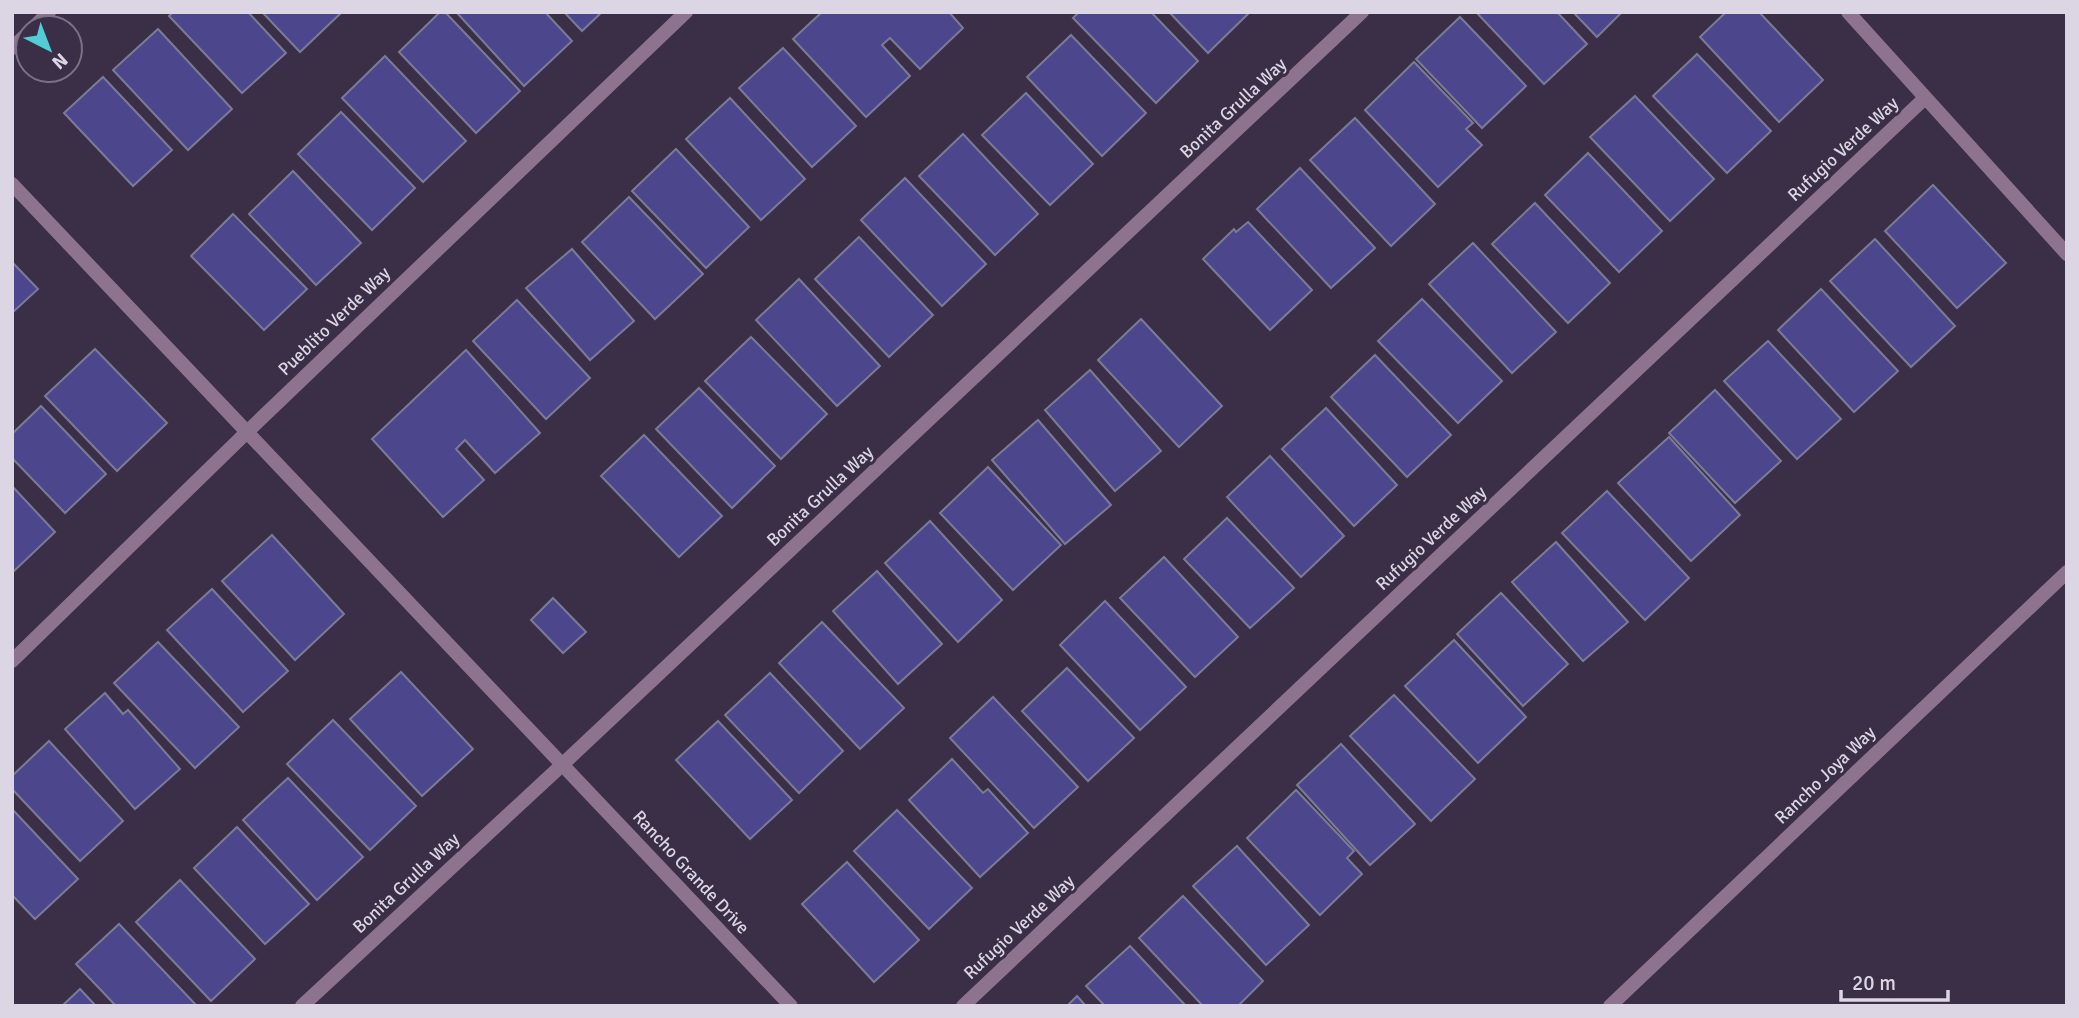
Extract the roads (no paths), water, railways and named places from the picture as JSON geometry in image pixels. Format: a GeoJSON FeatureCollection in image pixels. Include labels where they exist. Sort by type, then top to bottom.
{"type":"FeatureCollection","features":[{"type":"Feature","properties":{"kind":"street","name":"Pueblito Verde Way"},"geometry":{"type":"LineString","coordinates":[[12,661],[686,12]]}},
{"type":"Feature","properties":{"kind":"street","name":"Bonita Grulla Way"},"geometry":{"type":"LineString","coordinates":[[302,1006],[1363,12]]}},
{"type":"Feature","properties":{"kind":"street"},"geometry":{"type":"LineString","coordinates":[[1848,12],[2067,254]]}},
{"type":"Feature","properties":{"kind":"street","name":"Rufugio Verde Way"},"geometry":{"type":"LineString","coordinates":[[963,1006],[1925,98]]}},
{"type":"Feature","properties":{"kind":"street","name":"Rancho Grande Drive"},"geometry":{"type":"LineString","coordinates":[[12,184],[791,1006]]}},
{"type":"Feature","properties":{"kind":"street","name":"Rancho Joya Way"},"geometry":{"type":"LineString","coordinates":[[1610,1006],[2067,572]]}}]}
